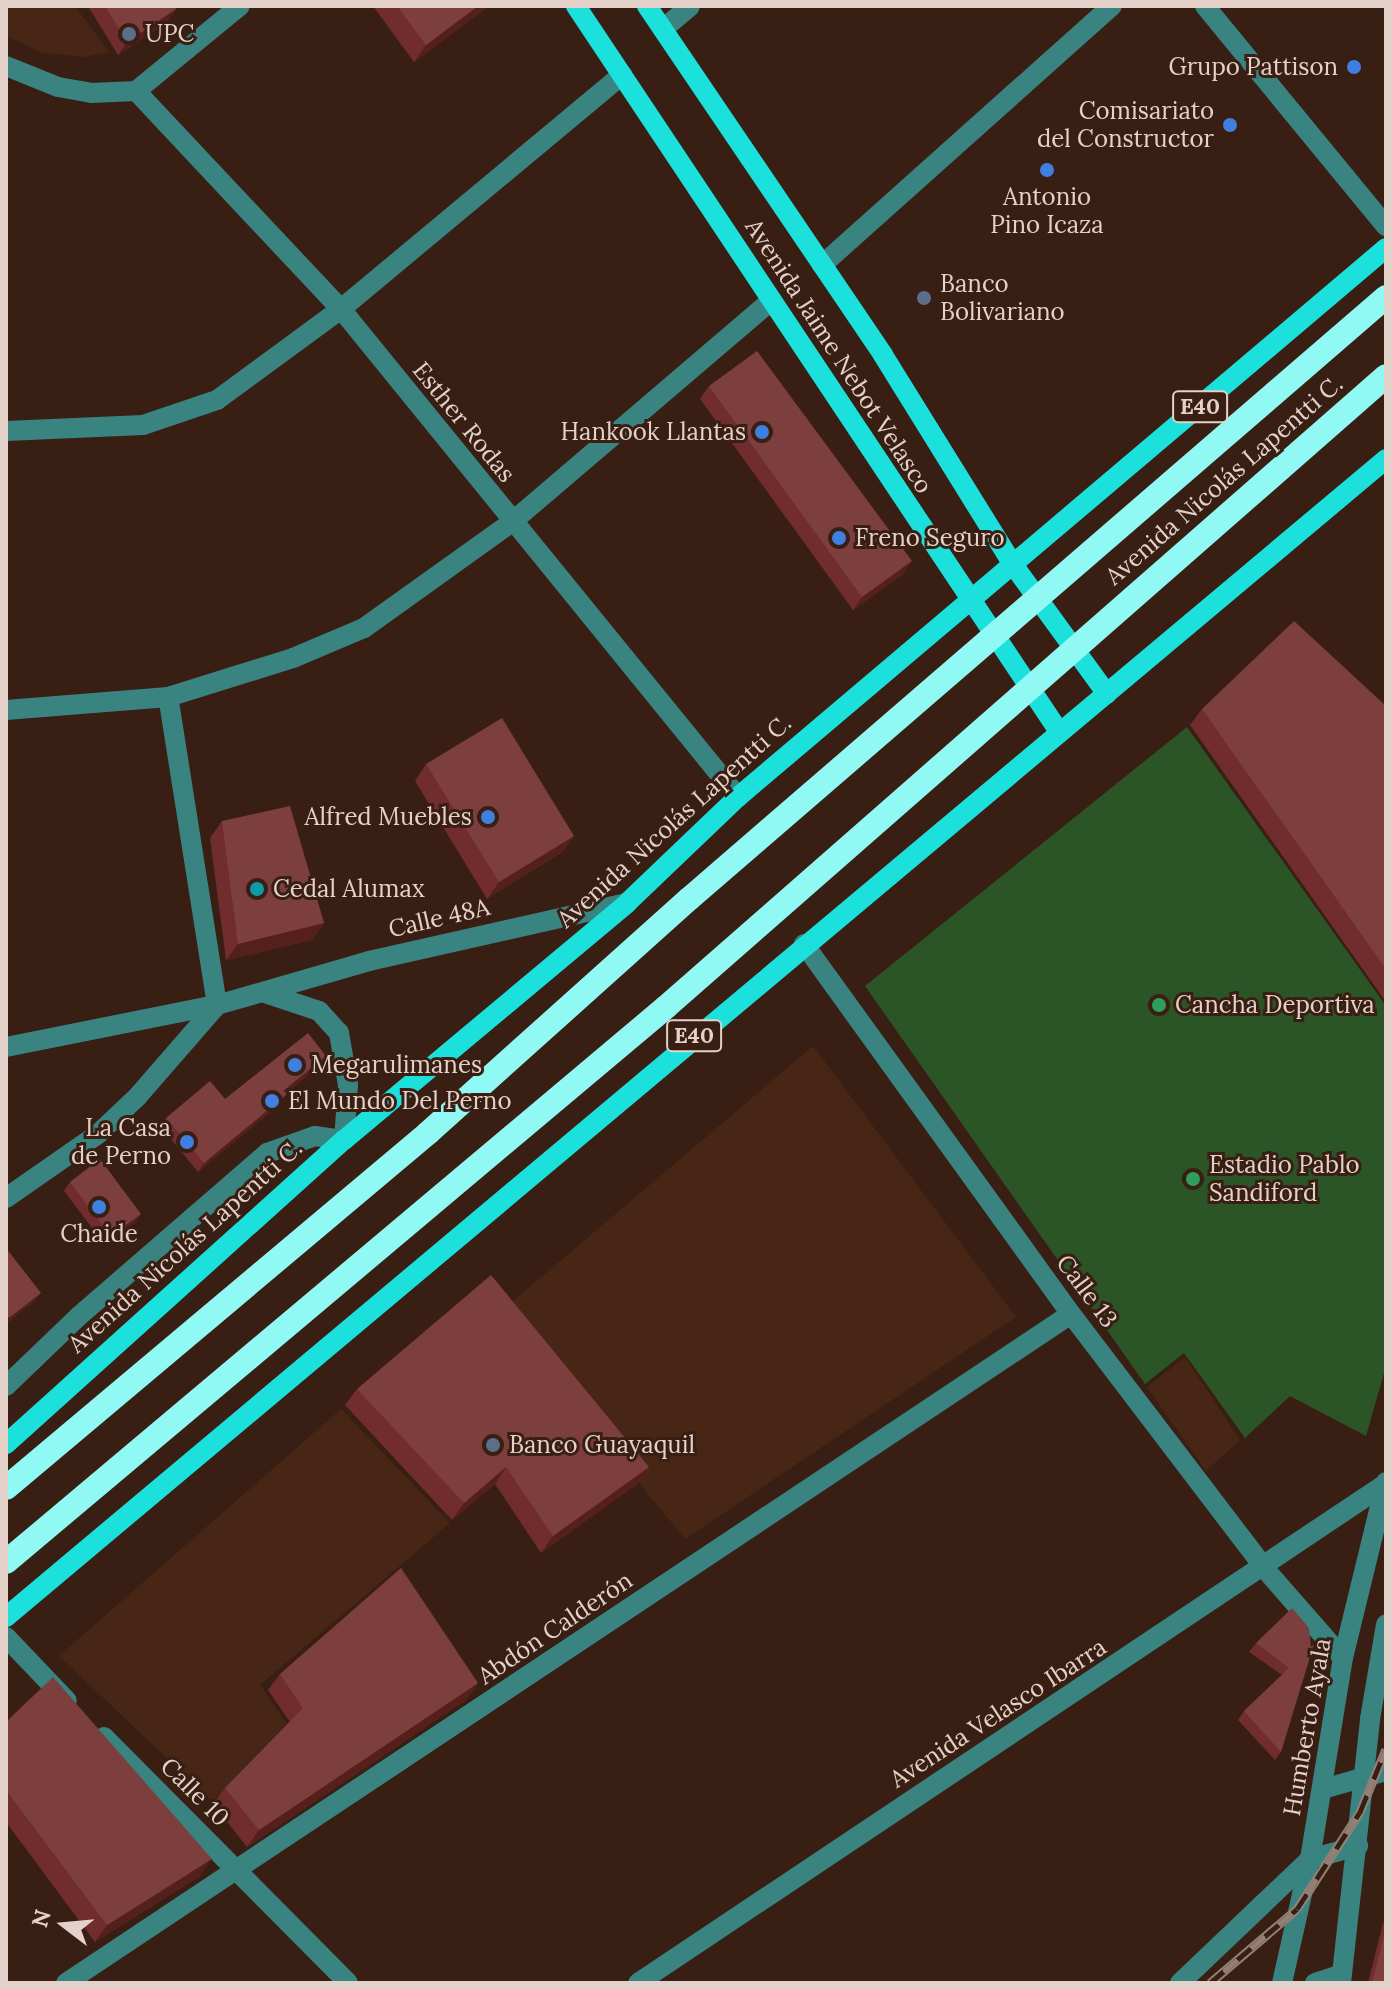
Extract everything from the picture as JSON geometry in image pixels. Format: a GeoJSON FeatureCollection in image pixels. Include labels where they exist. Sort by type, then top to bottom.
{"type":"FeatureCollection","features":[{"type":"Feature","properties":{"kind":"highway","name":"Avenida Nicolás Lapentti C."},"geometry":{"type":"LineString","coordinates":[[6,1488],[428,1133],[689,899],[1386,297]]}},
{"type":"Feature","properties":{"kind":"highway","name":"Avenida Nicolás Lapentti C."},"geometry":{"type":"LineString","coordinates":[[6,1562],[666,1007],[1386,376]]}},
{"type":"Feature","properties":{"kind":"main road","name":"Avenida Jaime Nebot Velasco"},"geometry":{"type":"LineString","coordinates":[[576,6],[1060,733]]}},
{"type":"Feature","properties":{"kind":"main road","name":"Avenida Jaime Nebot Velasco"},"geometry":{"type":"LineString","coordinates":[[647,6],[822,265],[1014,566],[1107,694]]}},
{"type":"Feature","properties":{"kind":"main road","name":"Avenida Nicolás Lapentti C."},"geometry":{"type":"LineString","coordinates":[[6,1444],[344,1140],[627,903],[738,797],[971,603],[1386,248]]}},
{"type":"Feature","properties":{"kind":"main road","name":"E40"},"geometry":{"type":"LineString","coordinates":[[6,1617],[804,944],[1386,459]]}},
{"type":"Feature","properties":{"kind":"street"},"geometry":{"type":"LineString","coordinates":[[9,74],[91,93],[136,91],[240,6]]}},
{"type":"Feature","properties":{"kind":"street"},"geometry":{"type":"LineString","coordinates":[[663,29],[690,6]]}},
{"type":"Feature","properties":{"kind":"street"},"geometry":{"type":"LineString","coordinates":[[822,265],[1112,6]]}},
{"type":"Feature","properties":{"kind":"street"},"geometry":{"type":"LineString","coordinates":[[1205,6],[1386,226]]}},
{"type":"Feature","properties":{"kind":"street"},"geometry":{"type":"LineString","coordinates":[[6,431],[143,425],[217,400],[341,309],[622,75]]}},
{"type":"Feature","properties":{"kind":"street","name":"Esther Rodas"},"geometry":{"type":"LineString","coordinates":[[136,91],[341,309],[738,797]]}},
{"type":"Feature","properties":{"kind":"street"},"geometry":{"type":"LineString","coordinates":[[6,710],[168,697],[293,658],[364,628],[512,522],[771,301]]}},
{"type":"Feature","properties":{"kind":"street"},"geometry":{"type":"LineString","coordinates":[[6,1198],[98,1134],[138,1096],[217,1005],[168,697]]}},
{"type":"Feature","properties":{"kind":"street","name":"Calle 48A"},"geometry":{"type":"LineString","coordinates":[[6,1047],[217,1005],[369,961],[627,903]]}},
{"type":"Feature","properties":{"kind":"street","name":"Calle 13"},"geometry":{"type":"LineString","coordinates":[[804,944],[1071,1314],[1265,1569],[1343,1658]]}},
{"type":"Feature","properties":{"kind":"street"},"geometry":{"type":"LineString","coordinates":[[6,1386],[267,1153],[315,1136],[344,1140],[348,1085],[339,1033],[319,1011],[265,993]]}},
{"type":"Feature","properties":{"kind":"street","name":"Abdón Calderón"},"geometry":{"type":"LineString","coordinates":[[66,1983],[1071,1314]]}},
{"type":"Feature","properties":{"kind":"street","name":"Avenida Velasco Ibarra"},"geometry":{"type":"LineString","coordinates":[[638,1983],[1265,1569],[1386,1483]]}},
{"type":"Feature","properties":{"kind":"street","name":"Humberto Ayala"},"geometry":{"type":"LineString","coordinates":[[1282,1983],[1310,1859],[1343,1658],[1386,1483]]}},
{"type":"Feature","properties":{"kind":"street"},"geometry":{"type":"LineString","coordinates":[[1315,1983],[1342,1979],[1358,1846],[1362,1779],[1386,1624]]}},
{"type":"Feature","properties":{"kind":"street","name":"Calle 10"},"geometry":{"type":"LineString","coordinates":[[6,1637],[348,1983]]}},
{"type":"Feature","properties":{"kind":"street"},"geometry":{"type":"LineString","coordinates":[[1323,1789],[1386,1771]]}},
{"type":"Feature","properties":{"kind":"street"},"geometry":{"type":"LineString","coordinates":[[1180,1983],[1310,1859],[1358,1846]]}},
{"type":"Feature","properties":{"kind":"shaded area"},"geometry":{"type":"Polygon","coordinates":[[[6,6],[75,6],[109,52],[84,57],[43,53],[6,36],[6,6]]]}},
{"type":"Feature","properties":{"kind":"shaded area"},"geometry":{"type":"Polygon","coordinates":[[[813,1046],[1016,1317],[685,1539],[499,1313],[813,1046]]]}},
{"type":"Feature","properties":{"kind":"shaded area"},"geometry":{"type":"Polygon","coordinates":[[[1185,1357],[1240,1440],[1206,1471],[1147,1387],[1185,1357]]]}},
{"type":"Feature","properties":{"kind":"shaded area"},"geometry":{"type":"Polygon","coordinates":[[[341,1409],[450,1523],[260,1685],[287,1724],[213,1802],[59,1656],[341,1409]]]}},
{"type":"Feature","properties":{"kind":"green space","name":"Estadio Pablo Sandiford"},"geometry":{"type":"Polygon","coordinates":[[[1187,727],[1386,1006],[1386,1366],[1366,1436],[1290,1396],[1245,1438],[1184,1353],[1145,1384],[865,986],[1187,727]]]}},
{"type":"Feature","properties":{"kind":"building"},"geometry":{"type":"Polygon","coordinates":[[[105,6],[174,6],[176,9],[127,42],[105,6]]]}},
{"type":"Feature","properties":{"kind":"building"},"geometry":{"type":"Polygon","coordinates":[[[397,6],[478,6],[426,45],[397,6]]]}},
{"type":"Feature","properties":{"kind":"building"},"geometry":{"type":"Polygon","coordinates":[[[757,351],[912,561],[862,597],[709,386],[757,351]]]}},
{"type":"Feature","properties":{"kind":"building"},"geometry":{"type":"Polygon","coordinates":[[[1294,621],[1386,706],[1386,969],[1202,709],[1294,621]]]}},
{"type":"Feature","properties":{"kind":"building","name":"Alfred Muebles"},"geometry":{"type":"Polygon","coordinates":[[[502,718],[574,836],[499,882],[426,764],[502,718]]]}},
{"type":"Feature","properties":{"kind":"building","name":"Cedal Alumax"},"geometry":{"type":"Polygon","coordinates":[[[290,806],[324,923],[238,944],[222,821],[290,806]]]}},
{"type":"Feature","properties":{"kind":"building"},"geometry":{"type":"Polygon","coordinates":[[[308,1033],[326,1056],[283,1091],[287,1094],[204,1163],[166,1118],[210,1081],[225,1099],[308,1033]]]}},
{"type":"Feature","properties":{"kind":"building","name":"Chaide"},"geometry":{"type":"Polygon","coordinates":[[[100,1159],[141,1214],[111,1236],[70,1182],[100,1159]]]}},
{"type":"Feature","properties":{"kind":"building"},"geometry":{"type":"Polygon","coordinates":[[[6,1248],[41,1293],[9,1318],[6,1314],[6,1248]]]}},
{"type":"Feature","properties":{"kind":"building","name":"Banco Guayaquil"},"geometry":{"type":"Polygon","coordinates":[[[491,1275],[649,1467],[553,1536],[506,1467],[464,1503],[357,1389],[491,1275]]]}},
{"type":"Feature","properties":{"kind":"building"},"geometry":{"type":"Polygon","coordinates":[[[401,1568],[478,1683],[259,1830],[225,1788],[303,1708],[280,1674],[401,1568]]]}},
{"type":"Feature","properties":{"kind":"building"},"geometry":{"type":"Polygon","coordinates":[[[1292,1608],[1309,1628],[1311,1647],[1314,1644],[1281,1752],[1244,1711],[1289,1668],[1256,1643],[1292,1608]]]}},
{"type":"Feature","properties":{"kind":"building"},"geometry":{"type":"Polygon","coordinates":[[[53,1677],[212,1859],[107,1925],[6,1790],[6,1722],[53,1677]]]}},
{"type":"Feature","properties":{"kind":"building"},"geometry":{"type":"Polygon","coordinates":[[[1386,1927],[1386,1983],[1372,1983],[1386,1927]]]}},
{"type":"Feature","properties":{"kind":"railway"},"geometry":{"type":"LineString","coordinates":[[1210,1983],[1297,1909],[1360,1812],[1386,1749]]}},
{"type":"Feature","properties":{"kind":"place","name":"UPC"},"geometry":{"type":"Point","coordinates":[129,34]}},
{"type":"Feature","properties":{"kind":"place","name":"Grupo Pattison"},"geometry":{"type":"Point","coordinates":[1354,67]}},
{"type":"Feature","properties":{"kind":"place","name":"Comisariato del Constructor"},"geometry":{"type":"Point","coordinates":[1230,125]}},
{"type":"Feature","properties":{"kind":"place","name":"Antonio Pino Icaza"},"geometry":{"type":"Point","coordinates":[1047,170]}},
{"type":"Feature","properties":{"kind":"place","name":"Banco Bolivariano"},"geometry":{"type":"Point","coordinates":[924,298]}},
{"type":"Feature","properties":{"kind":"place","name":"Hankook Llantas"},"geometry":{"type":"Point","coordinates":[762,432]}},
{"type":"Feature","properties":{"kind":"place","name":"Freno Seguro"},"geometry":{"type":"Point","coordinates":[839,538]}},
{"type":"Feature","properties":{"kind":"place","name":"Alfred Muebles"},"geometry":{"type":"Point","coordinates":[488,817]}},
{"type":"Feature","properties":{"kind":"place","name":"Cedal Alumax"},"geometry":{"type":"Point","coordinates":[257,889]}},
{"type":"Feature","properties":{"kind":"place","name":"Cancha Deportiva"},"geometry":{"type":"Point","coordinates":[1159,1005]}},
{"type":"Feature","properties":{"kind":"place","name":"Megarulimanes"},"geometry":{"type":"Point","coordinates":[295,1065]}},
{"type":"Feature","properties":{"kind":"place","name":"El Mundo Del Perno"},"geometry":{"type":"Point","coordinates":[272,1101]}},
{"type":"Feature","properties":{"kind":"place","name":"La Casa de Perno"},"geometry":{"type":"Point","coordinates":[187,1142]}},
{"type":"Feature","properties":{"kind":"place","name":"Estadio Pablo Sandiford"},"geometry":{"type":"Point","coordinates":[1193,1179]}},
{"type":"Feature","properties":{"kind":"place","name":"Chaide"},"geometry":{"type":"Point","coordinates":[99,1207]}},
{"type":"Feature","properties":{"kind":"place","name":"Banco Guayaquil"},"geometry":{"type":"Point","coordinates":[493,1445]}}]}
